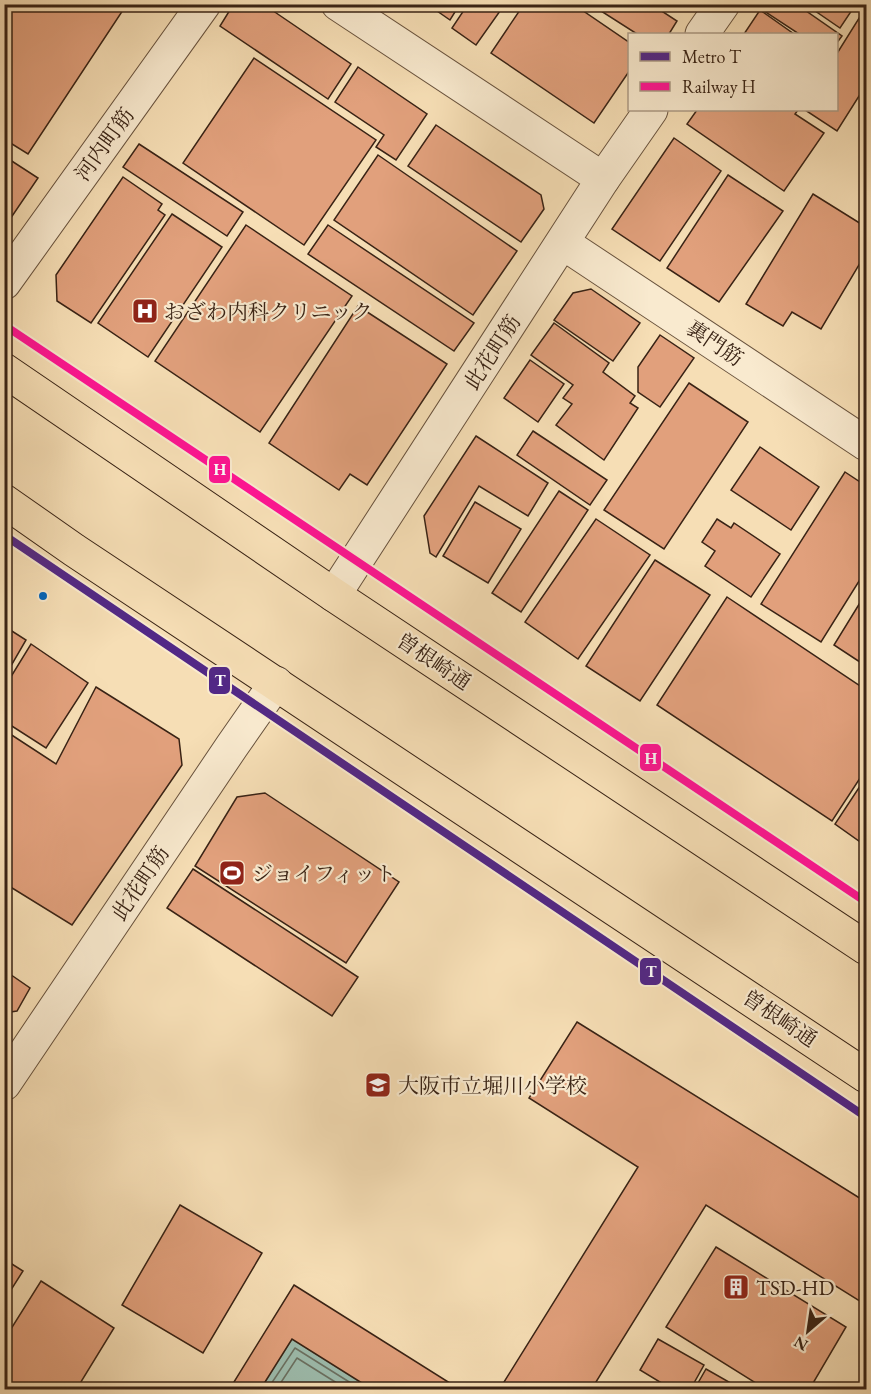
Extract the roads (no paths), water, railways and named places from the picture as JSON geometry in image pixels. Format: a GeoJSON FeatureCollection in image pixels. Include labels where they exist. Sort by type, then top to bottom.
{"type":"FeatureCollection","features":[{"type":"Feature","properties":{"kind":"highway","name":"曽根崎通"},"geometry":{"type":"LineString","coordinates":[[4,370],[334,595],[867,948]]}},
{"type":"Feature","properties":{"kind":"highway","name":"曽根崎通"},"geometry":{"type":"LineString","coordinates":[[4,501],[867,1076]]}},
{"type":"Feature","properties":{"kind":"street","name":"河内町筋"},"geometry":{"type":"LineString","coordinates":[[4,283],[204,4]]}},
{"type":"Feature","properties":{"kind":"street"},"geometry":{"type":"LineString","coordinates":[[338,4],[603,179]]}},
{"type":"Feature","properties":{"kind":"street"},"geometry":{"type":"LineString","coordinates":[[703,33],[723,4]]}},
{"type":"Feature","properties":{"kind":"street","name":"此花町筋"},"geometry":{"type":"LineString","coordinates":[[334,595],[603,179],[650,111]]}},
{"type":"Feature","properties":{"kind":"street","name":"裏門筋"},"geometry":{"type":"LineString","coordinates":[[563,243],[867,444]]}},
{"type":"Feature","properties":{"kind":"street","name":"此花町筋"},"geometry":{"type":"LineString","coordinates":[[7,1075],[276,683]]}},
{"type":"Feature","properties":{"kind":"water"},"geometry":{"type":"Polygon","coordinates":[[[292,1339],[373,1390],[260,1390],[292,1339]]]}},
{"type":"Feature","properties":{"kind":"metro line","name":"T"},"geometry":{"type":"LineString","coordinates":[[4,535],[866,1117]]}},
{"type":"Feature","properties":{"kind":"rail line","name":"H"},"geometry":{"type":"LineString","coordinates":[[4,325],[866,902]]}},
{"type":"Feature","properties":{"kind":"place","name":"おざわ内科クリニック"},"geometry":{"type":"Point","coordinates":[145,311]}},
{"type":"Feature","properties":{"kind":"place","name":"ジョイフィット"},"geometry":{"type":"Point","coordinates":[232,873]}},
{"type":"Feature","properties":{"kind":"place","name":"大阪市立堀川小学校"},"geometry":{"type":"Point","coordinates":[378,1085]}},
{"type":"Feature","properties":{"kind":"place","name":"TSD-HD"},"geometry":{"type":"Point","coordinates":[736,1287]}}]}
